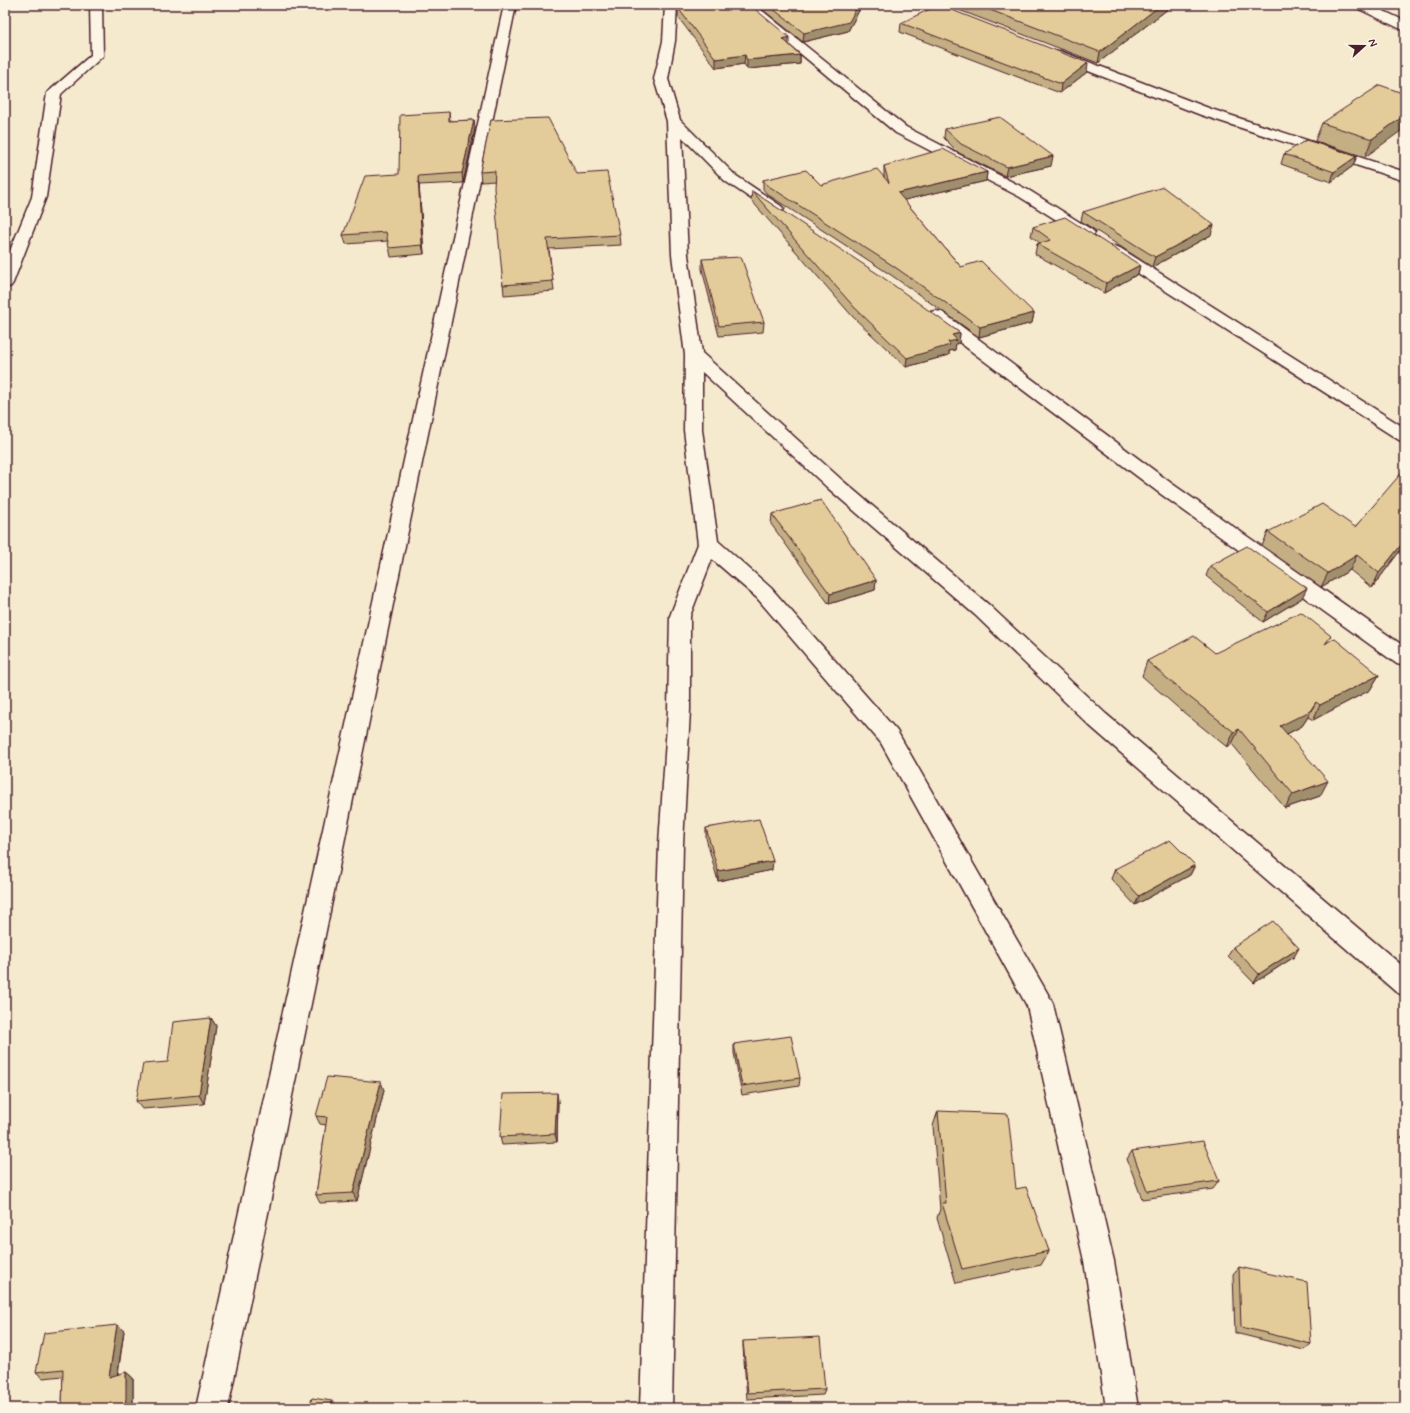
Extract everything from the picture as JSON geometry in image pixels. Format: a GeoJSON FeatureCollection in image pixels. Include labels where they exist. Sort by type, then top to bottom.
{"type":"FeatureCollection","features":[{"type":"Feature","properties":{"kind":"street"},"geometry":{"type":"LineString","coordinates":[[5,283],[39,196],[54,93],[97,56],[96,5]]}},
{"type":"Feature","properties":{"kind":"street"},"geometry":{"type":"LineString","coordinates":[[212,1408],[510,5]]}},
{"type":"Feature","properties":{"kind":"street"},"geometry":{"type":"LineString","coordinates":[[656,1408],[671,844],[679,710],[680,616],[708,544],[693,430],[694,355],[680,255],[674,121],[661,79],[669,41],[671,5]]}},
{"type":"Feature","properties":{"kind":"street"},"geometry":{"type":"LineString","coordinates":[[748,5],[901,130],[1025,194],[1405,436]]}},
{"type":"Feature","properties":{"kind":"street"},"geometry":{"type":"LineString","coordinates":[[1361,5],[1404,25]]}},
{"type":"Feature","properties":{"kind":"street"},"geometry":{"type":"LineString","coordinates":[[1050,51],[1206,112],[1405,177]]}},
{"type":"Feature","properties":{"kind":"street"},"geometry":{"type":"LineString","coordinates":[[674,121],[730,178],[790,218]]}},
{"type":"Feature","properties":{"kind":"street"},"geometry":{"type":"LineString","coordinates":[[920,305],[988,354],[1098,439],[1273,566],[1405,658]]}},
{"type":"Feature","properties":{"kind":"street"},"geometry":{"type":"LineString","coordinates":[[694,355],[836,485],[982,610],[1098,720],[1405,984]]}},
{"type":"Feature","properties":{"kind":"street"},"geometry":{"type":"LineString","coordinates":[[708,544],[764,593],[889,737],[1040,1004],[1099,1261],[1122,1408]]}},
{"type":"Feature","properties":{"kind":"building"},"geometry":{"type":"Polygon","coordinates":[[[678,5],[750,5],[789,37],[783,39],[800,55],[747,60],[745,55],[716,59],[678,8],[678,5]]]}},
{"type":"Feature","properties":{"kind":"building"},"geometry":{"type":"Polygon","coordinates":[[[768,5],[858,5],[849,22],[804,33],[768,5]]]}},
{"type":"Feature","properties":{"kind":"building"},"geometry":{"type":"Polygon","coordinates":[[[938,5],[1088,63],[1061,84],[901,23],[938,5]]]}},
{"type":"Feature","properties":{"kind":"building"},"geometry":{"type":"Polygon","coordinates":[[[977,5],[1161,5],[1100,52],[977,5]]]}},
{"type":"Feature","properties":{"kind":"building"},"geometry":{"type":"Polygon","coordinates":[[[1380,85],[1405,94],[1405,115],[1372,139],[1322,123],[1380,85]]]}},
{"type":"Feature","properties":{"kind":"building"},"geometry":{"type":"Polygon","coordinates":[[[449,112],[449,121],[474,120],[462,173],[418,176],[422,245],[389,248],[386,232],[343,235],[365,176],[399,174],[400,115],[449,112]]]}},
{"type":"Feature","properties":{"kind":"building"},"geometry":{"type":"Polygon","coordinates":[[[1000,117],[1053,156],[1007,167],[961,144],[945,129],[1000,117]]]}},
{"type":"Feature","properties":{"kind":"building"},"geometry":{"type":"Polygon","coordinates":[[[548,118],[577,174],[607,172],[620,235],[547,239],[553,281],[503,285],[494,188],[495,171],[480,172],[491,120],[548,118]]]}},
{"type":"Feature","properties":{"kind":"building"},"geometry":{"type":"Polygon","coordinates":[[[1306,140],[1357,156],[1334,172],[1284,154],[1306,140]]]}},
{"type":"Feature","properties":{"kind":"building"},"geometry":{"type":"Polygon","coordinates":[[[943,149],[987,172],[898,193],[961,267],[981,261],[1034,313],[980,327],[892,265],[767,185],[763,180],[806,170],[821,185],[877,169],[889,183],[884,166],[943,149]]]}},
{"type":"Feature","properties":{"kind":"building"},"geometry":{"type":"Polygon","coordinates":[[[1163,187],[1214,225],[1155,257],[1083,212],[1163,187]]]}},
{"type":"Feature","properties":{"kind":"building"},"geometry":{"type":"Polygon","coordinates":[[[752,191],[878,274],[960,333],[952,335],[957,340],[948,342],[950,345],[907,358],[854,307],[752,191]]]}},
{"type":"Feature","properties":{"kind":"building"},"geometry":{"type":"Polygon","coordinates":[[[1065,217],[1140,265],[1106,283],[1037,244],[1051,240],[1033,227],[1065,217]]]}},
{"type":"Feature","properties":{"kind":"building"},"geometry":{"type":"Polygon","coordinates":[[[741,257],[764,322],[719,326],[702,259],[741,257]]]}},
{"type":"Feature","properties":{"kind":"building"},"geometry":{"type":"Polygon","coordinates":[[[1404,470],[1405,540],[1379,573],[1357,555],[1328,573],[1268,532],[1322,504],[1355,527],[1404,470]]]}},
{"type":"Feature","properties":{"kind":"building"},"geometry":{"type":"Polygon","coordinates":[[[821,500],[876,580],[830,594],[772,514],[821,500]]]}},
{"type":"Feature","properties":{"kind":"building"},"geometry":{"type":"Polygon","coordinates":[[[1247,546],[1307,588],[1268,612],[1210,566],[1247,546]]]}},
{"type":"Feature","properties":{"kind":"building"},"geometry":{"type":"Polygon","coordinates":[[[1301,612],[1331,636],[1325,644],[1334,638],[1379,675],[1320,705],[1316,702],[1310,711],[1280,726],[1328,781],[1293,794],[1239,729],[1234,732],[1183,692],[1147,661],[1194,636],[1215,653],[1301,612]]]}},
{"type":"Feature","properties":{"kind":"building"},"geometry":{"type":"Polygon","coordinates":[[[759,819],[773,861],[718,871],[706,828],[759,819]]]}},
{"type":"Feature","properties":{"kind":"building"},"geometry":{"type":"Polygon","coordinates":[[[1170,840],[1195,865],[1139,896],[1115,869],[1170,840]]]}},
{"type":"Feature","properties":{"kind":"building"},"geometry":{"type":"Polygon","coordinates":[[[1273,921],[1299,948],[1259,974],[1233,947],[1273,921]]]}},
{"type":"Feature","properties":{"kind":"building"},"geometry":{"type":"Polygon","coordinates":[[[211,1018],[199,1095],[136,1101],[143,1064],[168,1062],[173,1022],[211,1018]]]}},
{"type":"Feature","properties":{"kind":"building"},"geometry":{"type":"Polygon","coordinates":[[[791,1036],[800,1078],[742,1086],[734,1044],[791,1036]]]}},
{"type":"Feature","properties":{"kind":"building"},"geometry":{"type":"Polygon","coordinates":[[[327,1077],[381,1082],[353,1193],[316,1195],[327,1117],[316,1116],[327,1077]]]}},
{"type":"Feature","properties":{"kind":"building"},"geometry":{"type":"Polygon","coordinates":[[[557,1093],[555,1134],[500,1137],[503,1094],[557,1093]]]}},
{"type":"Feature","properties":{"kind":"building"},"geometry":{"type":"Polygon","coordinates":[[[938,1111],[1008,1114],[1016,1189],[1026,1187],[1049,1251],[962,1269],[942,1203],[946,1203],[938,1111]]]}},
{"type":"Feature","properties":{"kind":"building"},"geometry":{"type":"Polygon","coordinates":[[[1203,1141],[1219,1181],[1147,1191],[1132,1151],[1203,1141]]]}},
{"type":"Feature","properties":{"kind":"building"},"geometry":{"type":"Polygon","coordinates":[[[1239,1267],[1307,1282],[1311,1344],[1241,1327],[1239,1267]]]}},
{"type":"Feature","properties":{"kind":"building"},"geometry":{"type":"Polygon","coordinates":[[[117,1325],[109,1377],[126,1372],[125,1408],[62,1408],[63,1369],[36,1372],[44,1333],[117,1325]]]}},
{"type":"Feature","properties":{"kind":"building"},"geometry":{"type":"Polygon","coordinates":[[[820,1337],[825,1389],[748,1393],[743,1341],[820,1337]]]}},
{"type":"Feature","properties":{"kind":"building"},"geometry":{"type":"Polygon","coordinates":[[[312,1398],[332,1401],[332,1408],[309,1408],[312,1398]]]}}]}
